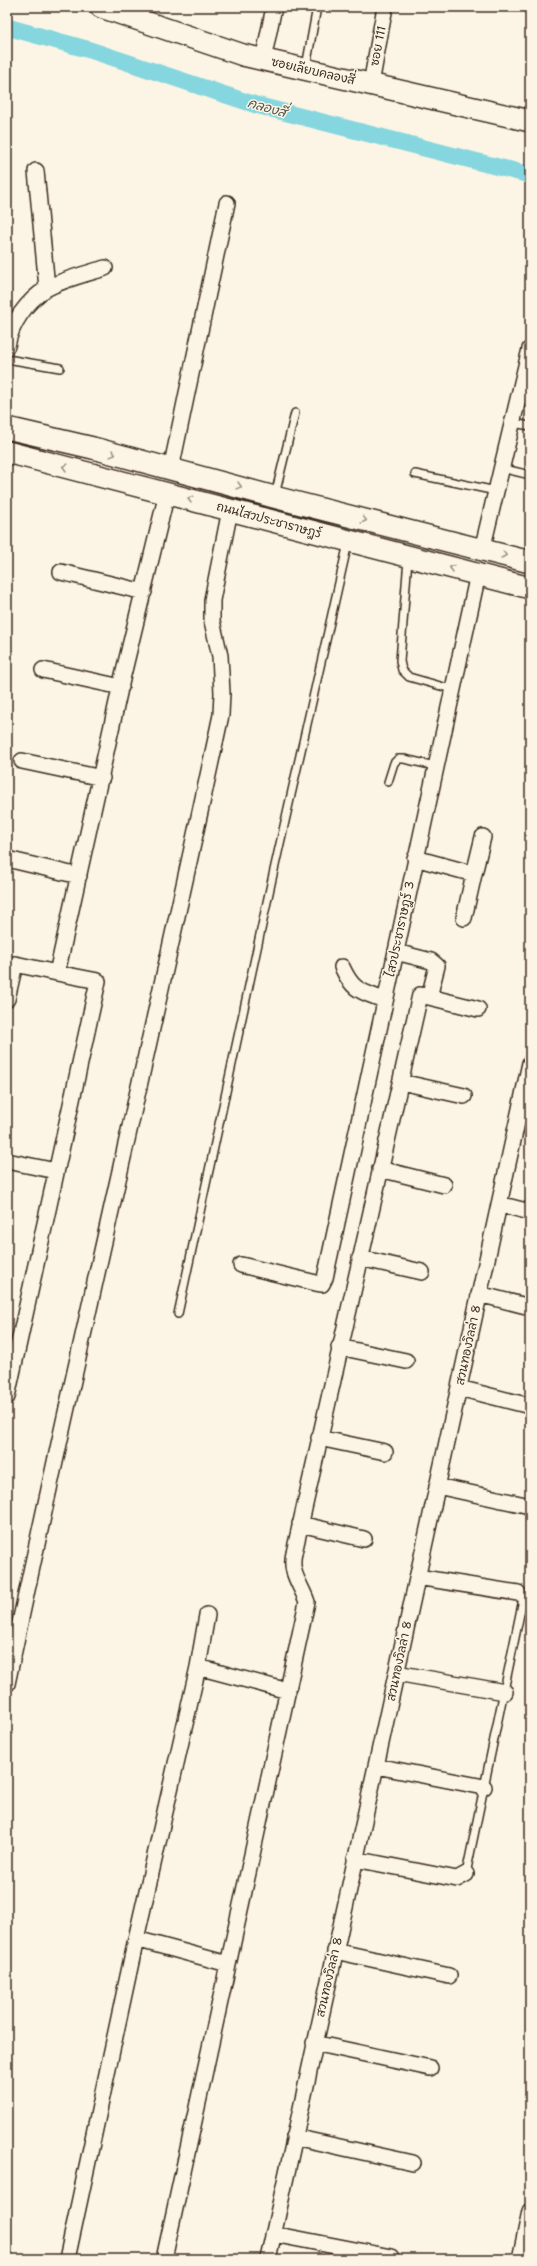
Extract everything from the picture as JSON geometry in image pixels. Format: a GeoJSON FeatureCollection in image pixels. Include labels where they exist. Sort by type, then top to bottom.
{"type":"FeatureCollection","features":[{"type":"Feature","properties":{"kind":"main road","name":"ซอยเลียบคลองสี่"},"geometry":{"type":"LineString","coordinates":[[101,7],[243,55],[530,120]]}},
{"type":"Feature","properties":{"kind":"main road","name":"ถนนไสวประชาราษฎร์"},"geometry":{"type":"LineString","coordinates":[[7,428],[530,562]]}},
{"type":"Feature","properties":{"kind":"main road","name":"ถนนไสวประชาราษฎร์"},"geometry":{"type":"LineString","coordinates":[[7,452],[530,588]]}},
{"type":"Feature","properties":{"kind":"street"},"geometry":{"type":"LineString","coordinates":[[263,60],[274,7]]}},
{"type":"Feature","properties":{"kind":"street","name":"ซอย 111"},"geometry":{"type":"LineString","coordinates":[[371,84],[385,7]]}},
{"type":"Feature","properties":{"kind":"street"},"geometry":{"type":"LineString","coordinates":[[36,171],[47,288]]}},
{"type":"Feature","properties":{"kind":"street"},"geometry":{"type":"LineString","coordinates":[[171,469],[227,203]]}},
{"type":"Feature","properties":{"kind":"street"},"geometry":{"type":"LineString","coordinates":[[7,346],[14,323],[23,311],[47,288],[105,268]]}},
{"type":"Feature","properties":{"kind":"street"},"geometry":{"type":"LineString","coordinates":[[482,550],[530,349]]}},
{"type":"Feature","properties":{"kind":"street"},"geometry":{"type":"LineString","coordinates":[[57,974],[102,778],[121,687],[167,493]]}},
{"type":"Feature","properties":{"kind":"street"},"geometry":{"type":"LineString","coordinates":[[7,1684],[43,1512],[177,922],[221,715],[222,686],[220,656],[212,621],[212,600],[230,510]]}},
{"type":"Feature","properties":{"kind":"street"},"geometry":{"type":"LineString","coordinates":[[61,572],[144,592]]}},
{"type":"Feature","properties":{"kind":"street","name":"ไสวประชาราษฎร์ 3"},"geometry":{"type":"LineString","coordinates":[[241,1266],[322,1284],[384,1000],[396,952],[451,689],[478,574]]}},
{"type":"Feature","properties":{"kind":"street"},"geometry":{"type":"LineString","coordinates":[[43,670],[121,687]]}},
{"type":"Feature","properties":{"kind":"street"},"geometry":{"type":"LineString","coordinates":[[22,761],[102,778]]}},
{"type":"Feature","properties":{"kind":"street"},"geometry":{"type":"LineString","coordinates":[[464,918],[483,836]]}},
{"type":"Feature","properties":{"kind":"street"},"geometry":{"type":"LineString","coordinates":[[415,858],[474,874]]}},
{"type":"Feature","properties":{"kind":"street"},"geometry":{"type":"LineString","coordinates":[[7,859],[79,876]]}},
{"type":"Feature","properties":{"kind":"street"},"geometry":{"type":"LineString","coordinates":[[396,952],[431,961],[437,966],[428,997]]}},
{"type":"Feature","properties":{"kind":"street"},"geometry":{"type":"LineString","coordinates":[[7,999],[11,963],[57,974],[98,981],[7,1397]]}},
{"type":"Feature","properties":{"kind":"street"},"geometry":{"type":"LineString","coordinates":[[342,967],[349,982],[354,988],[384,1000]]}},
{"type":"Feature","properties":{"kind":"street"},"geometry":{"type":"LineString","coordinates":[[164,2259],[307,1602],[304,1592],[294,1577],[291,1564],[420,995],[478,1009]]}},
{"type":"Feature","properties":{"kind":"street","name":"สวนทองวิลล่า 8"},"geometry":{"type":"LineString","coordinates":[[268,2259],[314,2043],[499,1204],[525,1111],[530,1063]]}},
{"type":"Feature","properties":{"kind":"street"},"geometry":{"type":"LineString","coordinates":[[401,1082],[464,1096]]}},
{"type":"Feature","properties":{"kind":"street"},"geometry":{"type":"LineString","coordinates":[[7,1161],[56,1171]]}},
{"type":"Feature","properties":{"kind":"street"},"geometry":{"type":"LineString","coordinates":[[380,1169],[444,1185]]}},
{"type":"Feature","properties":{"kind":"street"},"geometry":{"type":"LineString","coordinates":[[499,1204],[530,1212]]}},
{"type":"Feature","properties":{"kind":"street"},"geometry":{"type":"LineString","coordinates":[[360,1258],[422,1272]]}},
{"type":"Feature","properties":{"kind":"street"},"geometry":{"type":"LineString","coordinates":[[479,1294],[530,1307]]}},
{"type":"Feature","properties":{"kind":"street"},"geometry":{"type":"LineString","coordinates":[[339,1347],[406,1361]]}},
{"type":"Feature","properties":{"kind":"street"},"geometry":{"type":"LineString","coordinates":[[458,1388],[530,1406]]}},
{"type":"Feature","properties":{"kind":"street"},"geometry":{"type":"LineString","coordinates":[[319,1438],[385,1452]]}},
{"type":"Feature","properties":{"kind":"street"},"geometry":{"type":"LineString","coordinates":[[437,1486],[530,1506]]}},
{"type":"Feature","properties":{"kind":"street"},"geometry":{"type":"LineString","coordinates":[[300,1524],[364,1539]]}},
{"type":"Feature","properties":{"kind":"street"},"geometry":{"type":"LineString","coordinates":[[417,1577],[518,1593]]}},
{"type":"Feature","properties":{"kind":"street"},"geometry":{"type":"LineString","coordinates":[[67,2259],[136,1939],[198,1667],[207,1615]]}},
{"type":"Feature","properties":{"kind":"street"},"geometry":{"type":"LineString","coordinates":[[198,1667],[288,1690]]}},
{"type":"Feature","properties":{"kind":"street"},"geometry":{"type":"LineString","coordinates":[[396,1673],[505,1692]]}},
{"type":"Feature","properties":{"kind":"street"},"geometry":{"type":"LineString","coordinates":[[376,1766],[484,1787]]}},
{"type":"Feature","properties":{"kind":"street"},"geometry":{"type":"LineString","coordinates":[[355,1859],[457,1879],[466,1874]]}},
{"type":"Feature","properties":{"kind":"street"},"geometry":{"type":"LineString","coordinates":[[136,1939],[228,1964]]}},
{"type":"Feature","properties":{"kind":"street"},"geometry":{"type":"LineString","coordinates":[[335,1951],[449,1976]]}},
{"type":"Feature","properties":{"kind":"street"},"geometry":{"type":"LineString","coordinates":[[314,2043],[430,2068]]}},
{"type":"Feature","properties":{"kind":"street"},"geometry":{"type":"LineString","coordinates":[[294,2137],[413,2163]]}},
{"type":"Feature","properties":{"kind":"street"},"geometry":{"type":"LineString","coordinates":[[520,2259],[530,2211]]}},
{"type":"Feature","properties":{"kind":"street"},"geometry":{"type":"LineString","coordinates":[[273,2234],[392,2257]]}},
{"type":"Feature","properties":{"kind":"lane"},"geometry":{"type":"LineString","coordinates":[[306,69],[317,7]]}},
{"type":"Feature","properties":{"kind":"lane"},"geometry":{"type":"LineString","coordinates":[[7,359],[60,368]]}},
{"type":"Feature","properties":{"kind":"lane"},"geometry":{"type":"LineString","coordinates":[[274,497],[296,413]]}},
{"type":"Feature","properties":{"kind":"lane"},"geometry":{"type":"LineString","coordinates":[[513,423],[530,426]]}},
{"type":"Feature","properties":{"kind":"lane"},"geometry":{"type":"LineString","coordinates":[[501,468],[530,475]]}},
{"type":"Feature","properties":{"kind":"lane"},"geometry":{"type":"LineString","coordinates":[[414,474],[496,491]]}},
{"type":"Feature","properties":{"kind":"lane"},"geometry":{"type":"LineString","coordinates":[[178,1314],[274,871],[349,541]]}},
{"type":"Feature","properties":{"kind":"lane"},"geometry":{"type":"LineString","coordinates":[[408,556],[400,661],[402,670],[409,677],[451,689]]}},
{"type":"Feature","properties":{"kind":"lane"},"geometry":{"type":"LineString","coordinates":[[388,782],[394,763],[398,759],[435,766]]}},
{"type":"Feature","properties":{"kind":"lane"},"geometry":{"type":"LineString","coordinates":[[466,1874],[505,1692],[522,1604],[522,1598],[518,1593]]}},
{"type":"Feature","properties":{"kind":"waterway","name":"คลองสี่"},"geometry":{"type":"LineString","coordinates":[[7,27],[90,50],[256,105],[530,175]]}}]}
